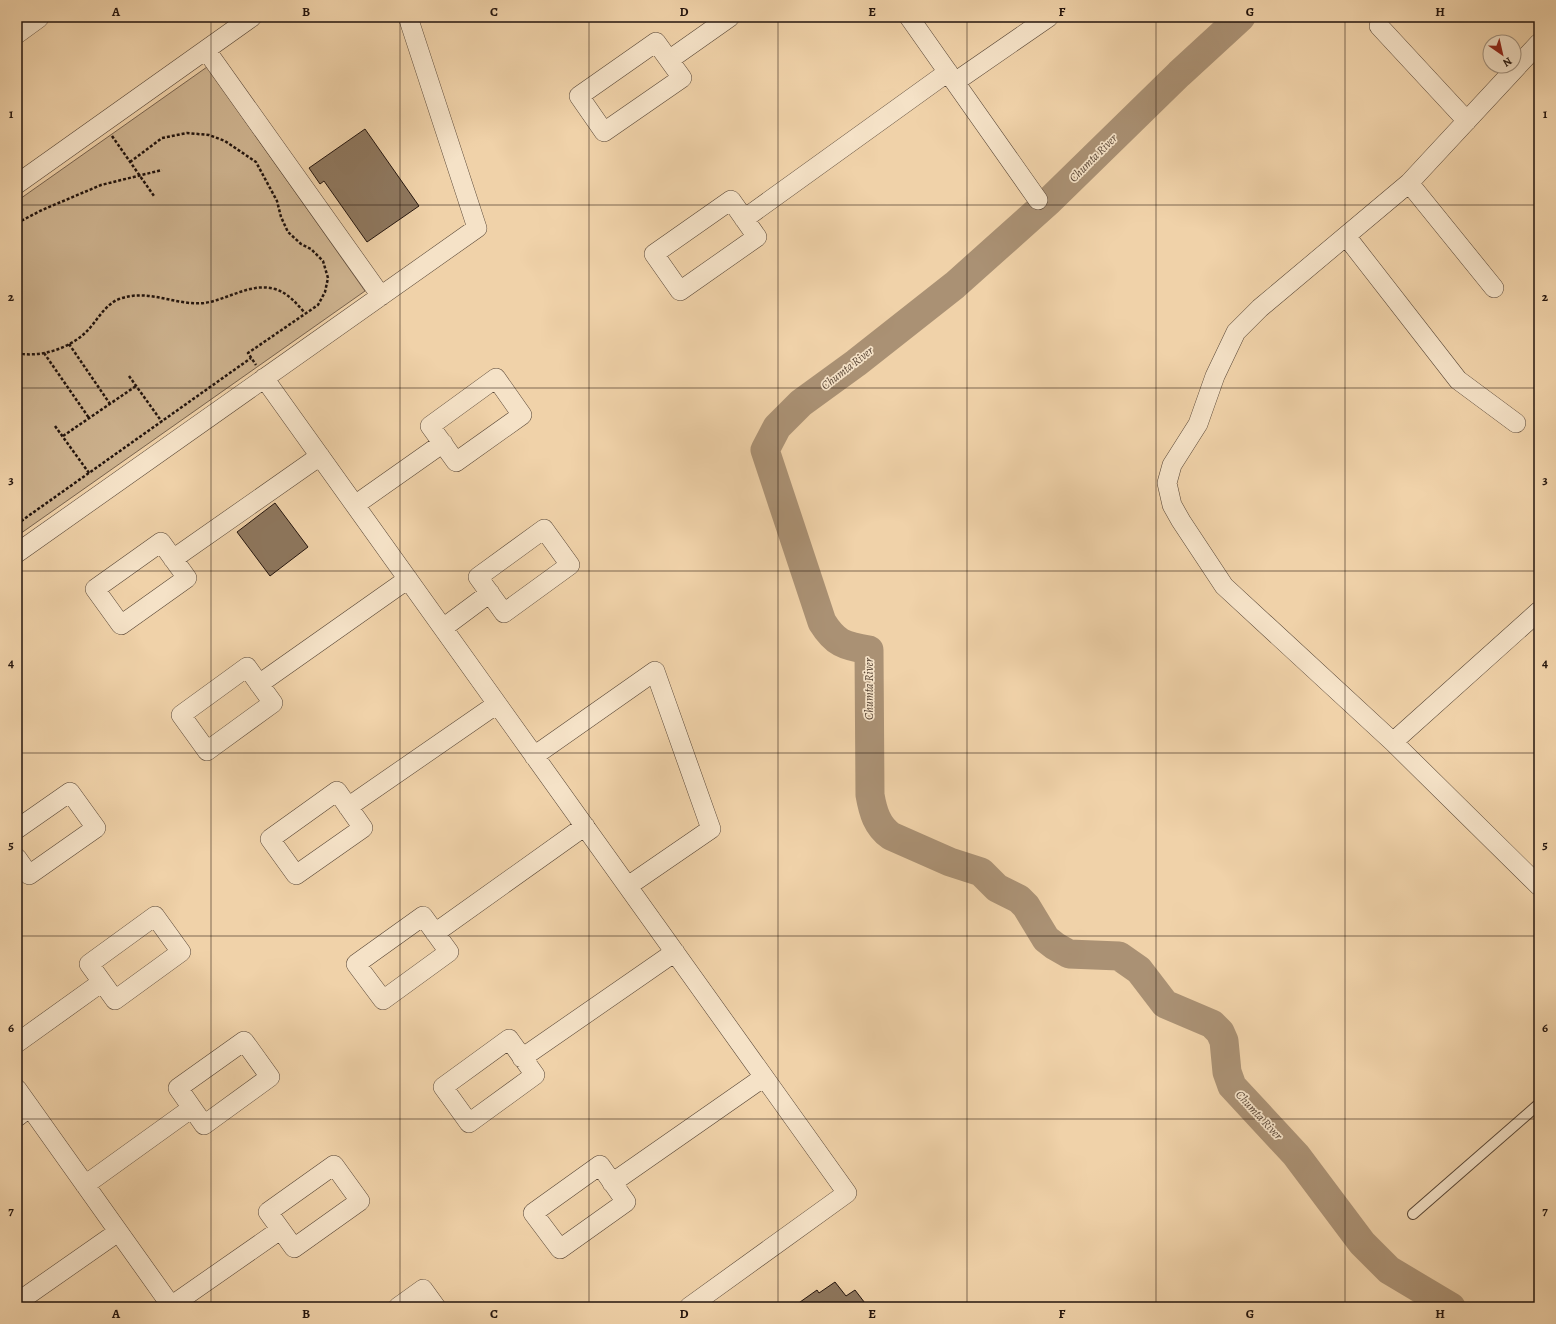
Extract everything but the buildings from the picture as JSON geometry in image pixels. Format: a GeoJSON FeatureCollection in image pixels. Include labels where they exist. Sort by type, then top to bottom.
{"type":"FeatureCollection","features":[{"type":"Feature","properties":{"kind":"street"},"geometry":{"type":"LineString","coordinates":[[17,34],[39,18],[38,17]]}},
{"type":"Feature","properties":{"kind":"street"},"geometry":{"type":"LineString","coordinates":[[17,184],[252,17]]}},
{"type":"Feature","properties":{"kind":"street"},"geometry":{"type":"LineString","coordinates":[[17,553],[477,228],[408,17]]}},
{"type":"Feature","properties":{"kind":"street"},"geometry":{"type":"LineString","coordinates":[[669,60],[730,17]]}},
{"type":"Feature","properties":{"kind":"street"},"geometry":{"type":"LineString","coordinates":[[909,17],[1038,200]]}},
{"type":"Feature","properties":{"kind":"street"},"geometry":{"type":"LineString","coordinates":[[744,219],[952,77],[1049,17]]}},
{"type":"Feature","properties":{"kind":"street"},"geometry":{"type":"LineString","coordinates":[[1379,26],[1467,121]]}},
{"type":"Feature","properties":{"kind":"street"},"geometry":{"type":"LineString","coordinates":[[656,42],[669,60],[682,78],[604,132],[579,96],[656,42]]}},
{"type":"Feature","properties":{"kind":"street"},"geometry":{"type":"LineString","coordinates":[[1539,43],[1409,184],[1260,308],[1236,332],[1215,376],[1198,424],[1168,474],[1168,491],[1180,521],[1224,586],[1393,742],[1539,886]]}},
{"type":"Feature","properties":{"kind":"street"},"geometry":{"type":"LineString","coordinates":[[206,50],[381,296]]}},
{"type":"Feature","properties":{"kind":"street"},"geometry":{"type":"LineString","coordinates":[[1409,184],[1494,288]]}},
{"type":"Feature","properties":{"kind":"street"},"geometry":{"type":"LineString","coordinates":[[731,200],[744,219],[757,237],[680,291],[654,254],[731,200]]}},
{"type":"Feature","properties":{"kind":"street"},"geometry":{"type":"LineString","coordinates":[[1346,236],[1458,380],[1516,422]]}},
{"type":"Feature","properties":{"kind":"street"},"geometry":{"type":"LineString","coordinates":[[264,378],[847,1193],[690,1307]]}},
{"type":"Feature","properties":{"kind":"street"},"geometry":{"type":"LineString","coordinates":[[496,378],[522,415],[456,462],[443,444],[430,426],[496,378]]}},
{"type":"Feature","properties":{"kind":"street"},"geometry":{"type":"LineString","coordinates":[[355,506],[443,444]]}},
{"type":"Feature","properties":{"kind":"street"},"geometry":{"type":"LineString","coordinates":[[174,559],[320,456]]}},
{"type":"Feature","properties":{"kind":"street"},"geometry":{"type":"LineString","coordinates":[[544,529],[570,565],[504,613],[490,593],[478,577],[544,529]]}},
{"type":"Feature","properties":{"kind":"street"},"geometry":{"type":"LineString","coordinates":[[161,542],[174,559],[187,578],[121,625],[95,589],[161,542]]}},
{"type":"Feature","properties":{"kind":"street"},"geometry":{"type":"LineString","coordinates":[[259,684],[408,579]]}},
{"type":"Feature","properties":{"kind":"street"},"geometry":{"type":"LineString","coordinates":[[443,628],[490,593]]}},
{"type":"Feature","properties":{"kind":"street"},"geometry":{"type":"LineString","coordinates":[[1393,742],[1539,611]]}},
{"type":"Feature","properties":{"kind":"street"},"geometry":{"type":"LineString","coordinates":[[247,667],[259,684],[273,703],[207,751],[181,715],[247,667]]}},
{"type":"Feature","properties":{"kind":"street"},"geometry":{"type":"LineString","coordinates":[[534,756],[655,671],[711,829],[628,886]]}},
{"type":"Feature","properties":{"kind":"street"},"geometry":{"type":"LineString","coordinates":[[348,807],[498,704]]}},
{"type":"Feature","properties":{"kind":"street"},"geometry":{"type":"LineString","coordinates":[[337,791],[348,807],[363,828],[296,875],[270,839],[337,791]]}},
{"type":"Feature","properties":{"kind":"street"},"geometry":{"type":"LineString","coordinates":[[17,829],[70,792],[96,828],[30,876],[17,858]]}},
{"type":"Feature","properties":{"kind":"street"},"geometry":{"type":"LineString","coordinates":[[435,933],[585,826]]}},
{"type":"Feature","properties":{"kind":"street"},"geometry":{"type":"LineString","coordinates":[[155,916],[181,952],[115,1000],[102,982],[89,964],[155,916]]}},
{"type":"Feature","properties":{"kind":"street"},"geometry":{"type":"LineString","coordinates":[[422,916],[435,933],[449,952],[382,1000],[356,964],[422,916]]}},
{"type":"Feature","properties":{"kind":"street"},"geometry":{"type":"LineString","coordinates":[[522,1058],[675,952]]}},
{"type":"Feature","properties":{"kind":"street"},"geometry":{"type":"LineString","coordinates":[[17,1043],[102,982]]}},
{"type":"Feature","properties":{"kind":"street"},"geometry":{"type":"LineString","coordinates":[[509,1039],[522,1058],[535,1075],[469,1123],[443,1087],[509,1039]]}},
{"type":"Feature","properties":{"kind":"street"},"geometry":{"type":"LineString","coordinates":[[244,1041],[270,1077],[204,1124],[192,1108],[178,1088],[244,1041]]}},
{"type":"Feature","properties":{"kind":"street"},"geometry":{"type":"LineString","coordinates":[[612,1183],[764,1078]]}},
{"type":"Feature","properties":{"kind":"street"},"geometry":{"type":"LineString","coordinates":[[17,1089],[23,1112],[85,1185],[172,1306],[280,1230]]}},
{"type":"Feature","properties":{"kind":"street"},"geometry":{"type":"LineString","coordinates":[[85,1185],[192,1108]]}},
{"type":"Feature","properties":{"kind":"street"},"geometry":{"type":"LineString","coordinates":[[334,1165],[360,1201],[294,1248],[280,1230],[268,1212],[334,1165]]}},
{"type":"Feature","properties":{"kind":"street"},"geometry":{"type":"LineString","coordinates":[[600,1165],[612,1183],[626,1202],[560,1249],[534,1213],[600,1165]]}},
{"type":"Feature","properties":{"kind":"street"},"geometry":{"type":"LineString","coordinates":[[25,1297],[118,1232]]}},
{"type":"Feature","properties":{"kind":"street"},"geometry":{"type":"LineString","coordinates":[[398,1307],[423,1289],[436,1307]]}},
{"type":"Feature","properties":{"kind":"lane"},"geometry":{"type":"LineString","coordinates":[[1413,1214],[1539,1104]]}},
{"type":"Feature","properties":{"kind":"path"},"geometry":{"type":"LineString","coordinates":[[103,123],[154,196]]}},
{"type":"Feature","properties":{"kind":"path"},"geometry":{"type":"LineString","coordinates":[[130,162],[162,138],[187,133],[209,135],[220,139],[240,150],[256,162],[277,202],[281,217],[288,232],[301,244],[311,249],[323,261],[328,278],[325,292],[318,304],[248,353]]}},
{"type":"Feature","properties":{"kind":"path"},"geometry":{"type":"LineString","coordinates":[[17,223],[42,210],[101,185],[162,170]]}},
{"type":"Feature","properties":{"kind":"path"},"geometry":{"type":"LineString","coordinates":[[17,354],[44,353],[69,344],[84,334],[105,310],[119,299],[146,294],[172,300],[203,303],[254,288],[274,289],[291,297],[305,313]]}},
{"type":"Feature","properties":{"kind":"path"},"geometry":{"type":"LineString","coordinates":[[69,344],[110,404]]}},
{"type":"Feature","properties":{"kind":"path"},"geometry":{"type":"LineString","coordinates":[[44,353],[89,418]]}},
{"type":"Feature","properties":{"kind":"path"},"geometry":{"type":"LineString","coordinates":[[17,524],[252,358]]}},
{"type":"Feature","properties":{"kind":"path"},"geometry":{"type":"LineString","coordinates":[[129,376],[162,422]]}},
{"type":"Feature","properties":{"kind":"path"},"geometry":{"type":"LineString","coordinates":[[63,436],[136,386]]}},
{"type":"Feature","properties":{"kind":"path"},"geometry":{"type":"LineString","coordinates":[[55,426],[89,473]]}},
{"type":"Feature","properties":{"kind":"shaded area"},"geometry":{"type":"Polygon","coordinates":[[[207,67],[365,291],[17,536],[17,201],[207,67]]]}},
{"type":"Feature","properties":{"kind":"waterway","name":"Chumta River"},"geometry":{"type":"LineString","coordinates":[[1241,17],[1179,74],[1049,201],[955,285],[856,363],[801,403],[777,427],[765,450],[822,622],[831,635],[841,642],[853,647],[869,650],[870,795],[874,813],[882,828],[891,836],[950,862],[981,872],[997,888],[1019,899],[1026,906],[1046,939],[1055,946],[1069,954],[1119,956],[1139,970],[1165,1004],[1212,1024],[1220,1032],[1224,1041],[1227,1072],[1232,1086],[1296,1155],[1362,1243],[1389,1270],[1451,1307]]}}]}
